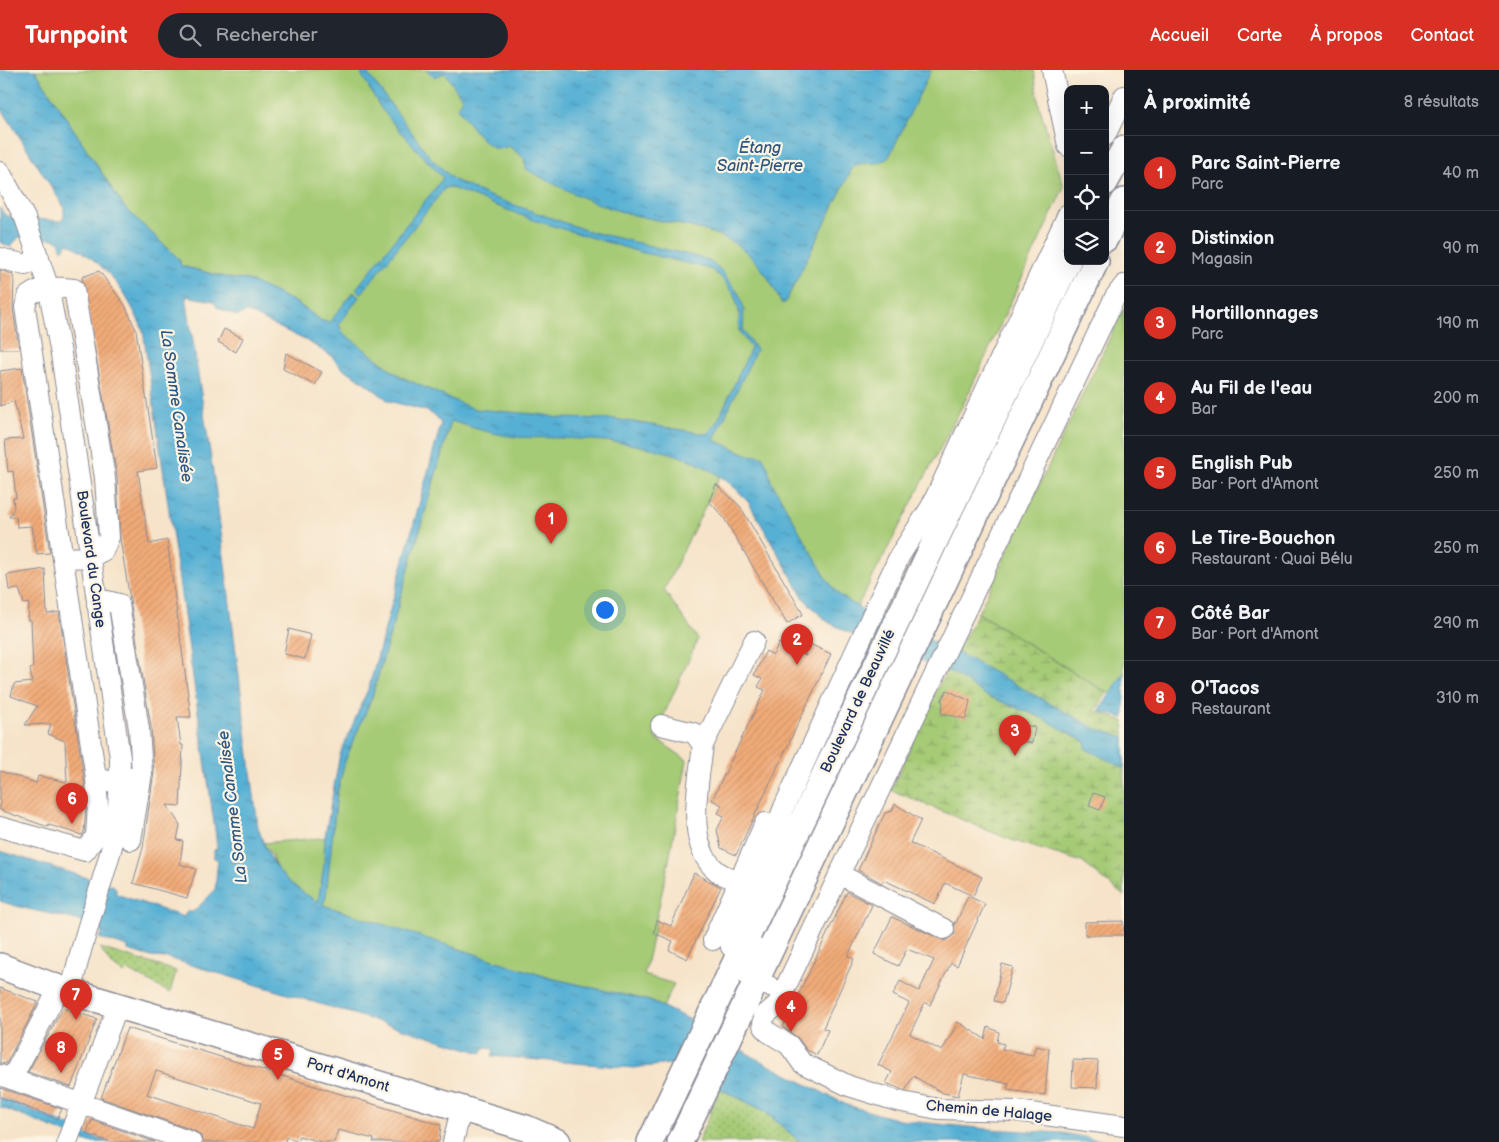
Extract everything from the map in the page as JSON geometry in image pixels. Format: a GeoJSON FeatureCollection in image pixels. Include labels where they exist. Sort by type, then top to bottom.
{"type":"FeatureCollection","features":[{"type":"Feature","properties":{"kind":"main road"},"geometry":{"type":"LineString","coordinates":[[1109,176],[1124,149]]}},
{"type":"Feature","properties":{"kind":"main road"},"geometry":{"type":"LineString","coordinates":[[1109,230],[1124,201]]}},
{"type":"Feature","properties":{"kind":"main road","name":"Boulevard de Beauvillé"},"geometry":{"type":"LineString","coordinates":[[650,1142],[722,988],[749,918],[864,689],[1066,265]]}},
{"type":"Feature","properties":{"kind":"main road","name":"Boulevard de Beauvillé"},"geometry":{"type":"LineString","coordinates":[[680,1142],[703,1092],[760,991],[924,628],[1094,265]]}},
{"type":"Feature","properties":{"kind":"main road","name":"Port d'Amont"},"geometry":{"type":"LineString","coordinates":[[0,966],[65,990],[541,1133],[558,1142]]}},
{"type":"Feature","properties":{"kind":"main road","name":"Port d'Amont"},"geometry":{"type":"LineString","coordinates":[[493,1119],[520,1142]]}},
{"type":"Feature","properties":{"kind":"street"},"geometry":{"type":"LineString","coordinates":[[1052,70],[1065,130]]}},
{"type":"Feature","properties":{"kind":"street"},"geometry":{"type":"LineString","coordinates":[[1108,130],[1124,96]]}},
{"type":"Feature","properties":{"kind":"street","name":"Boulevard du Cange"},"geometry":{"type":"LineString","coordinates":[[0,172],[25,218],[48,286],[61,354],[120,758],[121,784],[112,845],[100,879],[87,930],[65,990]]}},
{"type":"Feature","properties":{"kind":"street"},"geometry":{"type":"LineString","coordinates":[[1109,185],[1124,191]]}},
{"type":"Feature","properties":{"kind":"street"},"geometry":{"type":"LineString","coordinates":[[749,918],[784,808],[900,556],[931,507],[1065,220]]}},
{"type":"Feature","properties":{"kind":"street"},"geometry":{"type":"LineString","coordinates":[[0,258],[25,265],[36,249]]}},
{"type":"Feature","properties":{"kind":"street","name":"Boulevard de Beauvillé"},"geometry":{"type":"LineString","coordinates":[[802,1063],[789,1045],[768,1032],[763,1025],[764,1016],[777,1005],[760,991],[839,874],[1115,297],[1124,285]]}},
{"type":"Feature","properties":{"kind":"street"},"geometry":{"type":"LineString","coordinates":[[0,827],[85,852],[96,836],[98,806],[96,778],[25,307],[28,296],[38,289],[48,286]]}},
{"type":"Feature","properties":{"kind":"street"},"geometry":{"type":"LineString","coordinates":[[64,558],[90,557]]}},
{"type":"Feature","properties":{"kind":"street"},"geometry":{"type":"LineString","coordinates":[[97,604],[107,601],[118,604],[139,729],[142,773],[131,840]]}},
{"type":"Feature","properties":{"kind":"street"},"geometry":{"type":"LineString","coordinates":[[738,882],[717,871],[703,853],[698,837],[697,799],[703,746],[754,641]]}},
{"type":"Feature","properties":{"kind":"street"},"geometry":{"type":"LineString","coordinates":[[713,940],[820,700],[864,689]]}},
{"type":"Feature","properties":{"kind":"street"},"geometry":{"type":"LineString","coordinates":[[661,725],[694,733],[703,746]]}},
{"type":"Feature","properties":{"kind":"street"},"geometry":{"type":"LineString","coordinates":[[96,778],[121,784],[142,773]]}},
{"type":"Feature","properties":{"kind":"street"},"geometry":{"type":"LineString","coordinates":[[839,874],[944,929]]}},
{"type":"Feature","properties":{"kind":"street"},"geometry":{"type":"LineString","coordinates":[[738,882],[738,904],[749,918],[758,938],[744,970],[760,991]]}},
{"type":"Feature","properties":{"kind":"street"},"geometry":{"type":"LineString","coordinates":[[65,990],[6,1076],[191,1142]]}},
{"type":"Feature","properties":{"kind":"street"},"geometry":{"type":"LineString","coordinates":[[70,1135],[118,1005]]}},
{"type":"Feature","properties":{"kind":"street","name":"Chemin de Halage"},"geometry":{"type":"LineString","coordinates":[[802,1063],[850,1086],[897,1101],[922,1106],[938,1109],[1016,1111],[1124,1126]]}},
{"type":"Feature","properties":{"kind":"street"},"geometry":{"type":"LineString","coordinates":[[453,1142],[461,1110]]}},
{"type":"Feature","properties":{"kind":"green space"},"geometry":{"type":"Polygon","coordinates":[[[35,70],[1034,70],[1039,105],[1064,187],[966,399],[855,611],[828,593],[730,456],[664,590],[698,639],[654,737],[687,760],[669,860],[644,975],[674,984],[663,1007],[650,1001],[550,978],[325,907],[288,883],[277,871],[271,854],[263,843],[332,837],[337,793],[345,761],[372,697],[451,421],[417,385],[392,371],[342,333],[339,325],[322,321],[295,302],[248,280],[233,279],[181,266],[179,259],[124,207],[35,70]]]}},
{"type":"Feature","properties":{"kind":"green space"},"geometry":{"type":"Polygon","coordinates":[[[1124,308],[1124,673],[1111,695],[978,613],[1124,308]]]}},
{"type":"Feature","properties":{"kind":"green space"},"geometry":{"type":"Polygon","coordinates":[[[978,613],[1107,693],[1095,711],[1124,721],[1124,896],[1082,862],[1011,840],[891,790],[938,687],[978,613]]]}},
{"type":"Feature","properties":{"kind":"green space"},"geometry":{"type":"Polygon","coordinates":[[[100,948],[176,971],[170,993],[128,970],[124,974],[110,963],[100,948]]]}},
{"type":"Feature","properties":{"kind":"green space"},"geometry":{"type":"Polygon","coordinates":[[[720,1089],[763,1110],[800,1142],[698,1142],[720,1089]]]}},
{"type":"Feature","properties":{"kind":"water","name":"La Somme Canalisée"},"geometry":{"type":"Polygon","coordinates":[[[0,70],[35,70],[124,207],[179,259],[181,266],[233,279],[248,280],[295,302],[322,321],[330,322],[353,292],[359,297],[339,325],[343,333],[401,377],[474,409],[546,415],[558,418],[615,419],[707,434],[718,420],[751,348],[739,331],[739,311],[734,294],[721,277],[710,269],[636,251],[533,220],[449,187],[445,188],[361,294],[356,289],[443,178],[380,107],[359,70],[365,70],[431,158],[454,180],[489,196],[588,231],[706,259],[719,268],[739,294],[744,309],[743,330],[756,350],[714,440],[749,455],[762,456],[768,467],[771,481],[828,581],[838,594],[861,609],[959,653],[1094,728],[1124,737],[1124,768],[1086,749],[1086,742],[1042,718],[987,696],[950,672],[854,635],[828,622],[805,600],[749,503],[731,485],[710,470],[687,459],[637,445],[585,439],[510,436],[483,431],[451,421],[372,697],[345,761],[337,793],[326,896],[323,905],[550,978],[650,1001],[691,1020],[757,1059],[847,1105],[899,1120],[988,1129],[1063,1133],[1110,1142],[800,1142],[763,1110],[670,1064],[634,1068],[492,1056],[494,1049],[484,1048],[482,1053],[168,958],[151,957],[128,950],[128,947],[99,938],[102,934],[101,929],[89,924],[0,901],[0,851],[114,886],[116,894],[184,917],[186,912],[193,912],[215,890],[218,859],[214,858],[214,850],[217,849],[215,830],[143,330],[114,280],[82,251],[68,243],[62,250],[59,241],[55,239],[19,237],[10,247],[0,242],[0,208],[5,215],[11,217],[61,221],[64,217],[64,207],[0,106],[0,70]],[[186,296],[215,485],[258,827],[273,863],[279,871],[295,887],[318,902],[324,865],[325,836],[340,754],[369,687],[441,424],[437,417],[427,411],[389,401],[356,376],[343,369],[331,356],[309,342],[247,312],[237,316],[217,307],[213,301],[186,296]]]}},
{"type":"Feature","properties":{"kind":"water","name":"Étang Saint-Pierre"},"geometry":{"type":"Polygon","coordinates":[[[426,70],[931,70],[889,157],[884,161],[853,167],[785,303],[781,303],[766,276],[750,256],[732,242],[713,233],[643,217],[593,202],[526,169],[524,158],[509,146],[499,149],[492,147],[475,131],[457,107],[462,98],[445,73],[434,77],[426,70]]]}},
{"type":"Feature","properties":{"kind":"water"},"geometry":{"type":"Polygon","coordinates":[[[1124,673],[1124,718],[1099,711],[1124,673]]]}},
{"type":"Feature","properties":{"kind":"water"},"geometry":{"type":"Polygon","coordinates":[[[0,1097],[110,1142],[87,1142],[0,1107],[0,1097]]]}},
{"type":"Feature","properties":{"kind":"building"},"geometry":{"type":"Polygon","coordinates":[[[0,270],[12,274],[14,279],[13,309],[19,349],[0,349],[0,270]]]}},
{"type":"Feature","properties":{"kind":"building"},"geometry":{"type":"Polygon","coordinates":[[[99,271],[125,305],[136,330],[157,468],[138,471],[149,544],[167,540],[191,717],[177,717],[181,745],[183,745],[180,806],[167,805],[180,825],[177,840],[183,841],[180,864],[196,869],[187,898],[133,883],[143,848],[154,772],[151,727],[120,539],[117,476],[82,277],[99,271]]]}},
{"type":"Feature","properties":{"kind":"building"},"geometry":{"type":"Polygon","coordinates":[[[224,329],[243,338],[236,352],[218,342],[224,329]]]}},
{"type":"Feature","properties":{"kind":"building"},"geometry":{"type":"Polygon","coordinates":[[[286,353],[322,372],[315,385],[283,369],[286,353]]]}},
{"type":"Feature","properties":{"kind":"building"},"geometry":{"type":"Polygon","coordinates":[[[22,368],[50,553],[37,554],[32,526],[17,527],[16,517],[9,517],[14,508],[13,498],[16,498],[13,471],[8,472],[5,440],[23,439],[14,401],[0,406],[0,371],[22,368]]]}},
{"type":"Feature","properties":{"kind":"building"},"geometry":{"type":"Polygon","coordinates":[[[716,484],[740,506],[803,614],[787,624],[724,518],[709,501],[716,484]]]}},
{"type":"Feature","properties":{"kind":"building"},"geometry":{"type":"Polygon","coordinates":[[[45,569],[47,614],[59,612],[84,779],[86,806],[84,832],[82,835],[49,825],[48,827],[0,810],[0,771],[36,783],[38,776],[67,782],[65,741],[48,734],[51,724],[25,725],[37,706],[11,696],[14,684],[32,682],[30,669],[33,668],[31,620],[28,620],[29,603],[24,604],[19,589],[9,590],[7,575],[45,569]]]}},
{"type":"Feature","properties":{"kind":"building"},"geometry":{"type":"Polygon","coordinates":[[[289,629],[311,635],[305,659],[284,654],[289,629]]]}},
{"type":"Feature","properties":{"kind":"building"},"geometry":{"type":"Polygon","coordinates":[[[795,637],[831,654],[736,855],[721,848],[717,830],[724,816],[718,813],[722,805],[712,800],[765,690],[758,687],[762,679],[754,675],[766,651],[773,655],[779,643],[806,656],[795,637]]]}},
{"type":"Feature","properties":{"kind":"building"},"geometry":{"type":"Polygon","coordinates":[[[947,690],[970,701],[966,719],[941,713],[943,702],[941,701],[947,690]]]}},
{"type":"Feature","properties":{"kind":"building"},"geometry":{"type":"Polygon","coordinates":[[[1024,725],[1035,727],[1032,743],[1021,741],[1024,725]]]}},
{"type":"Feature","properties":{"kind":"building"},"geometry":{"type":"Polygon","coordinates":[[[1093,793],[1105,797],[1100,810],[1089,806],[1093,793]]]}},
{"type":"Feature","properties":{"kind":"building"},"geometry":{"type":"Polygon","coordinates":[[[895,804],[921,820],[910,843],[982,877],[973,896],[945,883],[935,904],[884,880],[882,883],[858,870],[885,813],[892,811],[895,804]]]}},
{"type":"Feature","properties":{"kind":"building"},"geometry":{"type":"Polygon","coordinates":[[[694,873],[721,887],[687,959],[669,950],[673,941],[654,933],[657,920],[671,926],[694,873]]]}},
{"type":"Feature","properties":{"kind":"building"},"geometry":{"type":"Polygon","coordinates":[[[847,892],[872,905],[848,956],[854,959],[823,1028],[828,1030],[817,1055],[807,1050],[798,1038],[783,1027],[847,892]]]}},
{"type":"Feature","properties":{"kind":"building"},"geometry":{"type":"Polygon","coordinates":[[[968,896],[985,904],[957,966],[951,963],[930,1005],[925,1002],[910,1034],[942,1051],[958,1022],[985,1039],[988,1027],[999,1032],[997,1042],[1004,1044],[1002,1049],[1033,1055],[1036,1046],[1049,1049],[1045,1095],[1007,1090],[1009,1084],[964,1074],[958,1096],[943,1093],[913,1076],[905,1091],[886,1083],[892,1072],[878,1065],[909,1003],[893,995],[900,981],[919,991],[934,960],[907,949],[898,966],[874,954],[892,917],[945,941],[955,934],[954,922],[956,923],[968,896]]]}},
{"type":"Feature","properties":{"kind":"building"},"geometry":{"type":"Polygon","coordinates":[[[1123,921],[1124,935],[1085,935],[1085,922],[1123,921]]]}},
{"type":"Feature","properties":{"kind":"building"},"geometry":{"type":"Polygon","coordinates":[[[1002,964],[1013,967],[1003,1003],[994,1001],[1002,964]]]}},
{"type":"Feature","properties":{"kind":"building"},"geometry":{"type":"Polygon","coordinates":[[[0,988],[38,1002],[6,1064],[0,1063],[0,988]]]}},
{"type":"Feature","properties":{"kind":"building"},"geometry":{"type":"Polygon","coordinates":[[[63,1008],[97,1019],[71,1087],[28,1072],[63,1008]]]}},
{"type":"Feature","properties":{"kind":"building"},"geometry":{"type":"Polygon","coordinates":[[[127,1028],[441,1125],[439,1142],[373,1142],[374,1139],[338,1130],[334,1142],[321,1142],[299,1136],[297,1140],[286,1137],[285,1142],[203,1142],[200,1135],[195,1131],[101,1098],[127,1028]],[[156,1071],[147,1094],[253,1129],[261,1103],[156,1071]]]}},
{"type":"Feature","properties":{"kind":"building"},"geometry":{"type":"Polygon","coordinates":[[[1073,1060],[1098,1061],[1097,1088],[1072,1087],[1073,1060]]]}},
{"type":"Feature","properties":{"kind":"building"},"geometry":{"type":"Polygon","coordinates":[[[0,1088],[62,1109],[57,1119],[0,1097],[0,1088]]]}},
{"type":"Feature","properties":{"kind":"building"},"geometry":{"type":"Polygon","coordinates":[[[92,1120],[155,1142],[110,1142],[86,1134],[92,1120]]]}},
{"type":"Feature","properties":{"kind":"place","name":"Parc Saint-Pierre"},"geometry":{"type":"Point","coordinates":[551,544]}},
{"type":"Feature","properties":{"kind":"place","name":"Distinxion"},"geometry":{"type":"Point","coordinates":[797,665]}},
{"type":"Feature","properties":{"kind":"place","name":"Hortillonnages"},"geometry":{"type":"Point","coordinates":[1015,756]}},
{"type":"Feature","properties":{"kind":"place","name":"Le Tire-Bouchon"},"geometry":{"type":"Point","coordinates":[72,824]}},
{"type":"Feature","properties":{"kind":"place","name":"Côté Bar"},"geometry":{"type":"Point","coordinates":[76,1020]}},
{"type":"Feature","properties":{"kind":"place","name":"Au Fil de l'eau"},"geometry":{"type":"Point","coordinates":[791,1032]}},
{"type":"Feature","properties":{"kind":"place","name":"O'Tacos"},"geometry":{"type":"Point","coordinates":[61,1073]}},
{"type":"Feature","properties":{"kind":"place","name":"English Pub"},"geometry":{"type":"Point","coordinates":[278,1080]}}]}
